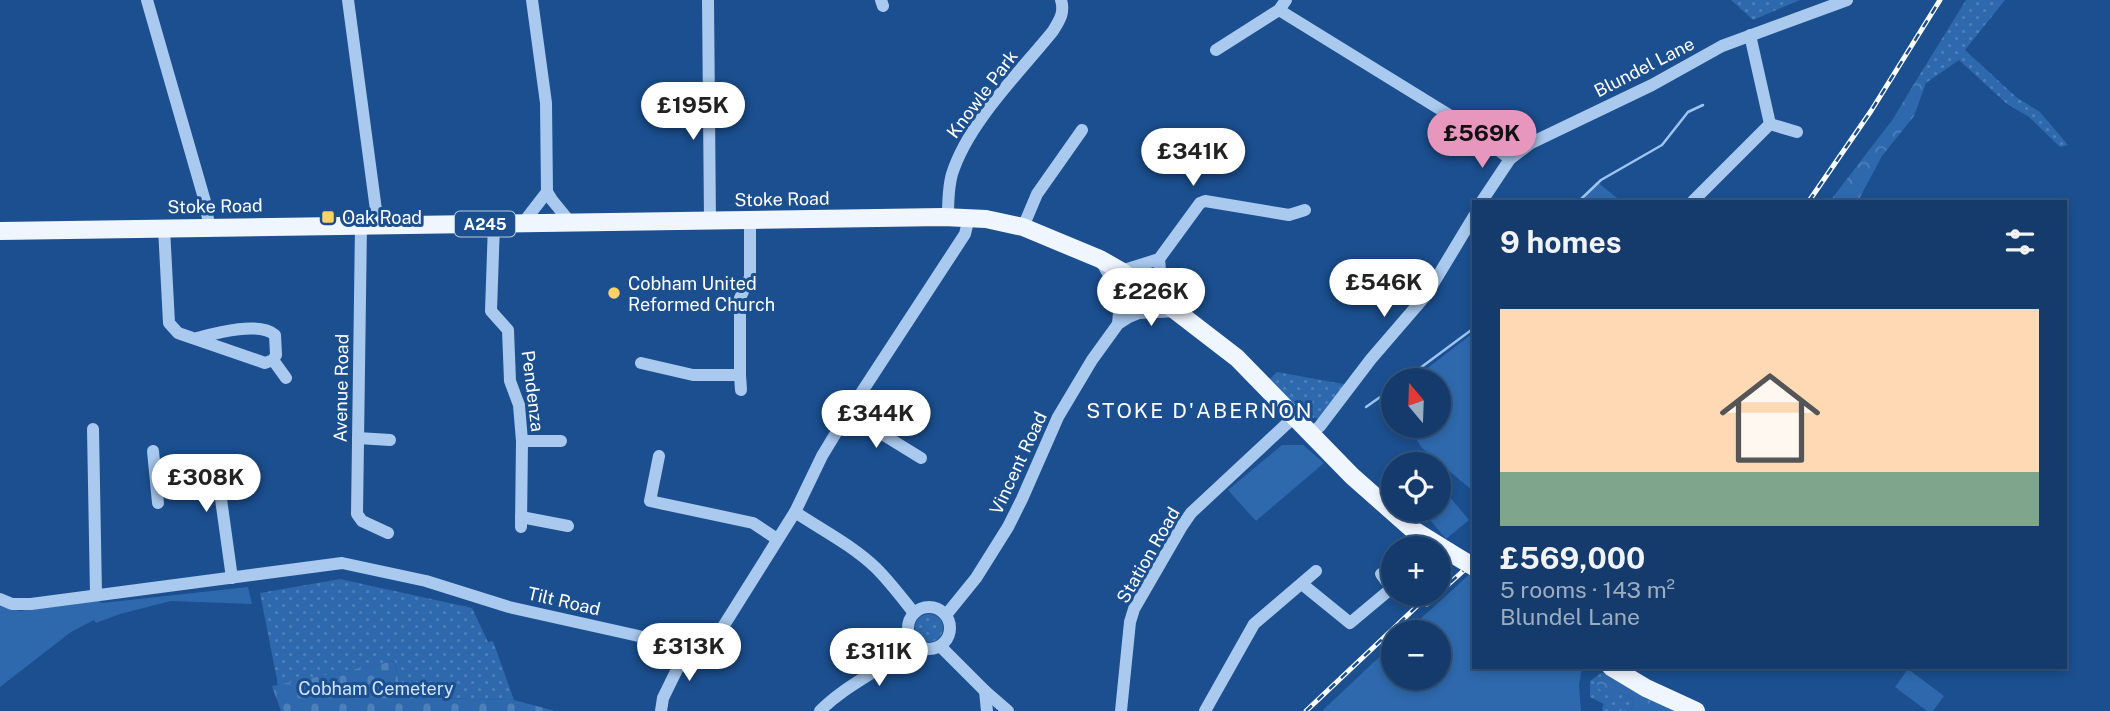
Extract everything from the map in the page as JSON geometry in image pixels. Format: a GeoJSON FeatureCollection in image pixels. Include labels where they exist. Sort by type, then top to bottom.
{"type":"FeatureCollection","features":[{"type":"Feature","properties":{"kind":"main road","name":"Stoke Road"},"geometry":{"type":"LineString","coordinates":[[0,231],[947,217],[986,219],[1023,227],[1100,259],[1170,306],[1237,358],[1310,435],[1412,529],[1472,566]]}},
{"type":"Feature","properties":{"kind":"main road"},"geometry":{"type":"LineString","coordinates":[[1614,669],[1646,688],[1696,711]]}},
{"type":"Feature","properties":{"kind":"street"},"geometry":{"type":"LineString","coordinates":[[147,0],[206,205],[209,227]]}},
{"type":"Feature","properties":{"kind":"street"},"geometry":{"type":"LineString","coordinates":[[348,0],[369,225]]}},
{"type":"Feature","properties":{"kind":"street"},"geometry":{"type":"LineString","coordinates":[[532,0],[547,103],[547,192],[570,222]]}},
{"type":"Feature","properties":{"kind":"street"},"geometry":{"type":"LineString","coordinates":[[708,0],[710,222]]}},
{"type":"Feature","properties":{"kind":"street","name":"Knowle Park"},"geometry":{"type":"LineString","coordinates":[[947,217],[951,175],[964,145],[1052,32],[1062,12],[1061,0]]}},
{"type":"Feature","properties":{"kind":"street","name":"Blundel Lane"},"geometry":{"type":"LineString","coordinates":[[1483,200],[1510,159],[1542,137],[1653,85],[1722,46],[1847,0]]}},
{"type":"Feature","properties":{"kind":"street"},"geometry":{"type":"LineString","coordinates":[[1216,50],[1282,5],[1459,121],[1510,159]]}},
{"type":"Feature","properties":{"kind":"street"},"geometry":{"type":"LineString","coordinates":[[1750,35],[1770,124]]}},
{"type":"Feature","properties":{"kind":"street"},"geometry":{"type":"LineString","coordinates":[[1770,124],[1797,132]]}},
{"type":"Feature","properties":{"kind":"street"},"geometry":{"type":"LineString","coordinates":[[1694,200],[1770,124]]}},
{"type":"Feature","properties":{"kind":"street"},"geometry":{"type":"LineString","coordinates":[[1023,227],[1037,194],[1082,136]]}},
{"type":"Feature","properties":{"kind":"street"},"geometry":{"type":"LineString","coordinates":[[523,223],[547,192]]}},
{"type":"Feature","properties":{"kind":"street"},"geometry":{"type":"LineString","coordinates":[[1121,271],[1159,259],[1200,203],[1205,201],[1289,215],[1305,210]]}},
{"type":"Feature","properties":{"kind":"street"},"geometry":{"type":"LineString","coordinates":[[661,711],[663,698],[688,647],[703,648],[716,638],[795,512],[822,456],[848,413],[965,234],[969,217]]}},
{"type":"Feature","properties":{"kind":"street"},"geometry":{"type":"LineString","coordinates":[[1310,435],[1427,294],[1472,219]]}},
{"type":"Feature","properties":{"kind":"street"},"geometry":{"type":"LineString","coordinates":[[741,390],[740,299],[750,277],[750,221]]}},
{"type":"Feature","properties":{"kind":"street","name":"Pendenza"},"geometry":{"type":"LineString","coordinates":[[494,224],[491,311],[508,330],[510,381],[519,405],[522,441],[521,522],[568,526]]}},
{"type":"Feature","properties":{"kind":"street","name":"Avenue Road"},"geometry":{"type":"LineString","coordinates":[[369,225],[358,438],[357,514],[362,521],[388,533]]}},
{"type":"Feature","properties":{"kind":"street"},"geometry":{"type":"LineString","coordinates":[[164,228],[169,323],[178,333],[265,363],[276,355],[275,335],[263,328],[214,333],[197,338]]}},
{"type":"Feature","properties":{"kind":"street"},"geometry":{"type":"LineString","coordinates":[[1100,259],[1120,301],[1118,324]]}},
{"type":"Feature","properties":{"kind":"street"},"geometry":{"type":"LineString","coordinates":[[1118,324],[1139,313],[1170,306],[1159,259]]}},
{"type":"Feature","properties":{"kind":"street","name":"Vincent Road"},"geometry":{"type":"LineString","coordinates":[[946,615],[976,578],[1008,527],[1058,418],[1092,360],[1118,324]]}},
{"type":"Feature","properties":{"kind":"street"},"geometry":{"type":"LineString","coordinates":[[272,360],[286,378]]}},
{"type":"Feature","properties":{"kind":"street"},"geometry":{"type":"LineString","coordinates":[[641,363],[693,375],[740,375]]}},
{"type":"Feature","properties":{"kind":"street"},"geometry":{"type":"LineString","coordinates":[[848,413],[921,458]]}},
{"type":"Feature","properties":{"kind":"street","name":"Station Road"},"geometry":{"type":"LineString","coordinates":[[1121,711],[1130,622],[1134,609],[1184,521],[1294,417]]}},
{"type":"Feature","properties":{"kind":"street"},"geometry":{"type":"LineString","coordinates":[[93,429],[96,594]]}},
{"type":"Feature","properties":{"kind":"street"},"geometry":{"type":"LineString","coordinates":[[358,438],[390,440]]}},
{"type":"Feature","properties":{"kind":"street"},"geometry":{"type":"LineString","coordinates":[[522,441],[561,442]]}},
{"type":"Feature","properties":{"kind":"street"},"geometry":{"type":"LineString","coordinates":[[153,451],[158,503]]}},
{"type":"Feature","properties":{"kind":"street"},"geometry":{"type":"LineString","coordinates":[[659,456],[650,501],[753,523],[778,538]]}},
{"type":"Feature","properties":{"kind":"street"},"geometry":{"type":"LineString","coordinates":[[155,468],[173,466],[215,485],[220,492],[232,578]]}},
{"type":"Feature","properties":{"kind":"street"},"geometry":{"type":"LineString","coordinates":[[795,512],[831,534],[874,567],[915,613]]}},
{"type":"Feature","properties":{"kind":"street","name":"Tilt Road"},"geometry":{"type":"LineString","coordinates":[[0,599],[22,605],[342,563],[426,581],[509,607],[688,647]]}},
{"type":"Feature","properties":{"kind":"street"},"geometry":{"type":"LineString","coordinates":[[1205,711],[1254,624],[1316,571]]}},
{"type":"Feature","properties":{"kind":"street"},"geometry":{"type":"LineString","coordinates":[[1303,584],[1350,623],[1381,597]]}},
{"type":"Feature","properties":{"kind":"street"},"geometry":{"type":"LineString","coordinates":[[931,607],[946,615],[949,635],[940,646],[923,648],[913,642],[908,630],[915,613],[931,607]]}},
{"type":"Feature","properties":{"kind":"street"},"geometry":{"type":"LineString","coordinates":[[820,711],[898,656],[913,642]]}},
{"type":"Feature","properties":{"kind":"street"},"geometry":{"type":"LineString","coordinates":[[940,646],[1008,711]]}},
{"type":"Feature","properties":{"kind":"street"},"geometry":{"type":"LineString","coordinates":[[985,691],[987,711]]}},
{"type":"Feature","properties":{"kind":"green space"},"geometry":{"type":"Polygon","coordinates":[[[1731,0],[1800,0],[1753,20],[1731,0]]]}},
{"type":"Feature","properties":{"kind":"green space"},"geometry":{"type":"Polygon","coordinates":[[[1966,0],[2005,0],[1965,50],[2016,97],[2040,112],[2068,145],[2060,147],[2029,117],[2007,104],[1959,60],[1926,83],[1917,79],[1966,0]]]}},
{"type":"Feature","properties":{"kind":"green space"},"geometry":{"type":"Polygon","coordinates":[[[1917,79],[1926,83],[1914,116],[1882,156],[1859,200],[1831,200],[1893,119],[1917,79]]]}},
{"type":"Feature","properties":{"kind":"green space"},"geometry":{"type":"Polygon","coordinates":[[[1597,182],[1620,200],[1582,200],[1597,182]]]}},
{"type":"Feature","properties":{"kind":"green space"},"geometry":{"type":"Polygon","coordinates":[[[1112,273],[1164,308],[1123,317],[1112,273]]]}},
{"type":"Feature","properties":{"kind":"green space"},"geometry":{"type":"Polygon","coordinates":[[[1472,334],[1472,490],[1451,472],[1451,452],[1427,452],[1415,438],[1451,438],[1451,368],[1428,368],[1472,334]]]}},
{"type":"Feature","properties":{"kind":"green space"},"geometry":{"type":"Polygon","coordinates":[[[1277,372],[1349,385],[1318,420],[1307,418],[1270,379],[1277,372]]]}},
{"type":"Feature","properties":{"kind":"green space"},"geometry":{"type":"Polygon","coordinates":[[[1282,445],[1303,445],[1324,463],[1256,521],[1228,490],[1282,445]]]}},
{"type":"Feature","properties":{"kind":"green space"},"geometry":{"type":"Polygon","coordinates":[[[1451,498],[1469,520],[1450,536],[1444,536],[1432,522],[1451,522],[1451,498]]]}},
{"type":"Feature","properties":{"kind":"green space"},"geometry":{"type":"Polygon","coordinates":[[[1472,572],[1472,669],[1582,669],[1579,685],[1581,711],[1322,711],[1381,655],[1381,690],[1451,690],[1451,620],[1419,620],[1435,606],[1451,606],[1451,591],[1472,572]]]}},
{"type":"Feature","properties":{"kind":"green space"},"geometry":{"type":"Polygon","coordinates":[[[340,579],[472,608],[488,642],[493,641],[514,700],[401,697],[395,661],[278,685],[260,593],[340,579]]]}},
{"type":"Feature","properties":{"kind":"green space"},"geometry":{"type":"Polygon","coordinates":[[[248,587],[252,604],[171,601],[96,623],[94,620],[71,632],[0,687],[0,606],[20,611],[95,599],[102,603],[248,587]]]}},
{"type":"Feature","properties":{"kind":"green space"},"geometry":{"type":"Polygon","coordinates":[[[929,614],[939,618],[943,628],[939,638],[929,642],[919,638],[915,628],[919,618],[929,614]]]}},
{"type":"Feature","properties":{"kind":"green space","name":"Cobham Cemetery"},"geometry":{"type":"Polygon","coordinates":[[[395,661],[401,697],[514,700],[555,711],[281,711],[272,686],[395,661]]]}},
{"type":"Feature","properties":{"kind":"green space"},"geometry":{"type":"Polygon","coordinates":[[[1908,669],[1944,696],[1933,711],[1927,711],[1895,687],[1908,669]]]}},
{"type":"Feature","properties":{"kind":"green space"},"geometry":{"type":"Polygon","coordinates":[[[1601,673],[1610,674],[1619,692],[1634,700],[1631,711],[1603,711],[1604,704],[1590,697],[1590,681],[1601,673]]]}},
{"type":"Feature","properties":{"kind":"green space"},"geometry":{"type":"Polygon","coordinates":[[[1603,675],[1617,676],[1688,711],[1631,711],[1634,700],[1619,692],[1608,696],[1599,689],[1597,683],[1603,675]]]}},
{"type":"Feature","properties":{"kind":"waterway"},"geometry":{"type":"LineString","coordinates":[[1580,200],[1601,180],[1662,145],[1688,112],[1703,105]]}},
{"type":"Feature","properties":{"kind":"waterway"},"geometry":{"type":"LineString","coordinates":[[1420,368],[1472,329]]}},
{"type":"Feature","properties":{"kind":"waterway"},"geometry":{"type":"LineString","coordinates":[[1366,407],[1381,396]]}},
{"type":"Feature","properties":{"kind":"railway"},"geometry":{"type":"LineString","coordinates":[[1810,200],[1871,111],[1940,0]]}},
{"type":"Feature","properties":{"kind":"railway"},"geometry":{"type":"LineString","coordinates":[[1451,582],[1472,563]]}},
{"type":"Feature","properties":{"kind":"railway"},"geometry":{"type":"LineString","coordinates":[[1306,711],[1417,606]]}},
{"type":"Feature","properties":{"kind":"place","name":"Oak Road"},"geometry":{"type":"Point","coordinates":[328,217]}},
{"type":"Feature","properties":{"kind":"place","name":"Cobham United Reformed Church"},"geometry":{"type":"Point","coordinates":[614,293]}},
{"type":"Feature","properties":{"kind":"district","name":"STOKE D'ABERNON"},"geometry":{"type":"Point","coordinates":[1200,410]}}]}
